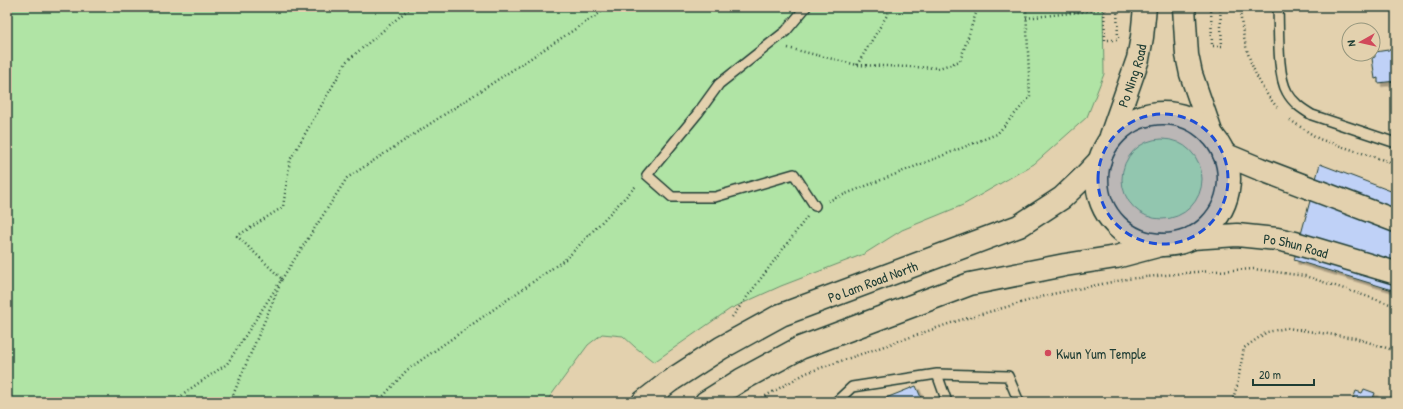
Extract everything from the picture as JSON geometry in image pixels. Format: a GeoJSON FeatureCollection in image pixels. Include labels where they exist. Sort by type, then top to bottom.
{"type":"FeatureCollection","features":[{"type":"Feature","properties":{"kind":"main road","name":"Po Ning Road"},"geometry":{"type":"LineString","coordinates":[[1104,150],[1138,59],[1145,7]]}},
{"type":"Feature","properties":{"kind":"main road"},"geometry":{"type":"LineString","coordinates":[[706,402],[741,380],[800,348],[970,284],[1065,265],[1116,257],[1161,245],[1181,242],[1192,238],[1208,227],[1220,211],[1227,193],[1228,173],[1224,154],[1213,136],[1191,74],[1187,55],[1184,7]]}},
{"type":"Feature","properties":{"kind":"main road"},"geometry":{"type":"LineString","coordinates":[[1161,245],[1136,239],[1125,233],[1116,225],[1103,206],[1097,183],[1104,150],[1115,133],[1130,122],[1147,115],[1165,113],[1184,116],[1196,122],[1213,136]]}},
{"type":"Feature","properties":{"kind":"main road","name":"Po Lam Road North"},"geometry":{"type":"LineString","coordinates":[[643,402],[670,381],[721,348],[781,315],[1019,226],[1062,198],[1082,179],[1104,150]]}},
{"type":"Feature","properties":{"kind":"main road"},"geometry":{"type":"LineString","coordinates":[[1224,154],[1260,170],[1396,221]]}},
{"type":"Feature","properties":{"kind":"main road","name":"Po Shun Road"},"geometry":{"type":"LineString","coordinates":[[1192,238],[1237,235],[1277,239],[1302,244],[1396,273]]}},
{"type":"Feature","properties":{"kind":"lane"},"geometry":{"type":"LineString","coordinates":[[806,7],[786,31],[719,84],[698,113],[647,175],[672,197],[715,197],[794,174],[815,206]]}},
{"type":"Feature","properties":{"kind":"lane"},"geometry":{"type":"LineString","coordinates":[[1278,7],[1281,70],[1287,92],[1294,101],[1302,109],[1312,115],[1396,143]]}},
{"type":"Feature","properties":{"kind":"lane"},"geometry":{"type":"LineString","coordinates":[[836,402],[852,387],[937,374],[1008,376],[1019,402]]}},
{"type":"Feature","properties":{"kind":"lane"},"geometry":{"type":"LineString","coordinates":[[937,374],[947,402]]}},
{"type":"Feature","properties":{"kind":"path"},"geometry":{"type":"LineString","coordinates":[[282,280],[237,236],[283,207],[290,160],[347,61],[410,7]]}},
{"type":"Feature","properties":{"kind":"path"},"geometry":{"type":"LineString","coordinates":[[177,402],[184,393],[228,364],[347,178],[609,7]]}},
{"type":"Feature","properties":{"kind":"path"},"geometry":{"type":"LineString","coordinates":[[857,65],[892,7]]}},
{"type":"Feature","properties":{"kind":"path"},"geometry":{"type":"LineString","coordinates":[[770,43],[857,65],[939,68],[960,61],[978,7]]}},
{"type":"Feature","properties":{"kind":"path"},"geometry":{"type":"LineString","coordinates":[[728,322],[815,206],[997,134],[1030,97],[1026,7]]}},
{"type":"Feature","properties":{"kind":"path"},"geometry":{"type":"LineString","coordinates":[[1104,7],[1105,40],[1118,40],[1117,7]]}},
{"type":"Feature","properties":{"kind":"path"},"geometry":{"type":"LineString","coordinates":[[1026,18],[1129,7]]}},
{"type":"Feature","properties":{"kind":"path"},"geometry":{"type":"LineString","coordinates":[[1211,7],[1212,46],[1222,46],[1220,7]]}},
{"type":"Feature","properties":{"kind":"path"},"geometry":{"type":"LineString","coordinates":[[378,402],[406,370],[567,258],[647,175]]}},
{"type":"Feature","properties":{"kind":"path"},"geometry":{"type":"LineString","coordinates":[[755,402],[806,373],[957,321],[1052,294],[1127,279],[1195,272],[1254,269],[1305,276],[1396,306]]}},
{"type":"Feature","properties":{"kind":"path"},"geometry":{"type":"LineString","coordinates":[[230,402],[282,280]]}},
{"type":"Feature","properties":{"kind":"path"},"geometry":{"type":"LineString","coordinates":[[1232,402],[1237,386],[1244,348],[1267,332],[1287,328],[1355,338],[1396,351]]}},
{"type":"Feature","properties":{"kind":"highlighted area"},"geometry":{"type":"Polygon","coordinates":[[[1165,113],[1183,116],[1208,130],[1224,154],[1228,173],[1227,193],[1220,211],[1208,227],[1181,242],[1161,245],[1135,239],[1116,225],[1103,206],[1097,183],[1100,160],[1115,133],[1130,122],[1147,115],[1165,113]]]}},
{"type":"Feature","properties":{"kind":"green space"},"geometry":{"type":"Polygon","coordinates":[[[7,7],[1103,7],[1104,74],[1087,117],[1034,164],[963,205],[902,230],[864,254],[781,286],[730,309],[654,362],[623,336],[602,334],[588,345],[546,402],[7,402],[7,7]]]}},
{"type":"Feature","properties":{"kind":"green space"},"geometry":{"type":"Polygon","coordinates":[[[1162,139],[1177,142],[1190,151],[1199,164],[1202,179],[1199,194],[1190,207],[1177,216],[1162,219],[1147,216],[1134,207],[1125,194],[1122,179],[1125,164],[1134,151],[1147,142],[1162,139]]]}},
{"type":"Feature","properties":{"kind":"building"},"geometry":{"type":"Polygon","coordinates":[[[1395,49],[1396,81],[1378,83],[1378,78],[1375,79],[1373,62],[1381,62],[1381,51],[1395,49]]]}},
{"type":"Feature","properties":{"kind":"building"},"geometry":{"type":"Polygon","coordinates":[[[1320,164],[1396,193],[1396,291],[1294,260],[1320,164]]]}},
{"type":"Feature","properties":{"kind":"building"},"geometry":{"type":"Polygon","coordinates":[[[916,386],[923,402],[876,402],[916,386]]]}},
{"type":"Feature","properties":{"kind":"building"},"geometry":{"type":"Polygon","coordinates":[[[1364,389],[1375,393],[1372,401],[1375,402],[1352,402],[1356,391],[1362,393],[1364,389]]]}},
{"type":"Feature","properties":{"kind":"place","name":"Kwun Yum Temple"},"geometry":{"type":"Point","coordinates":[1048,353]}}]}
